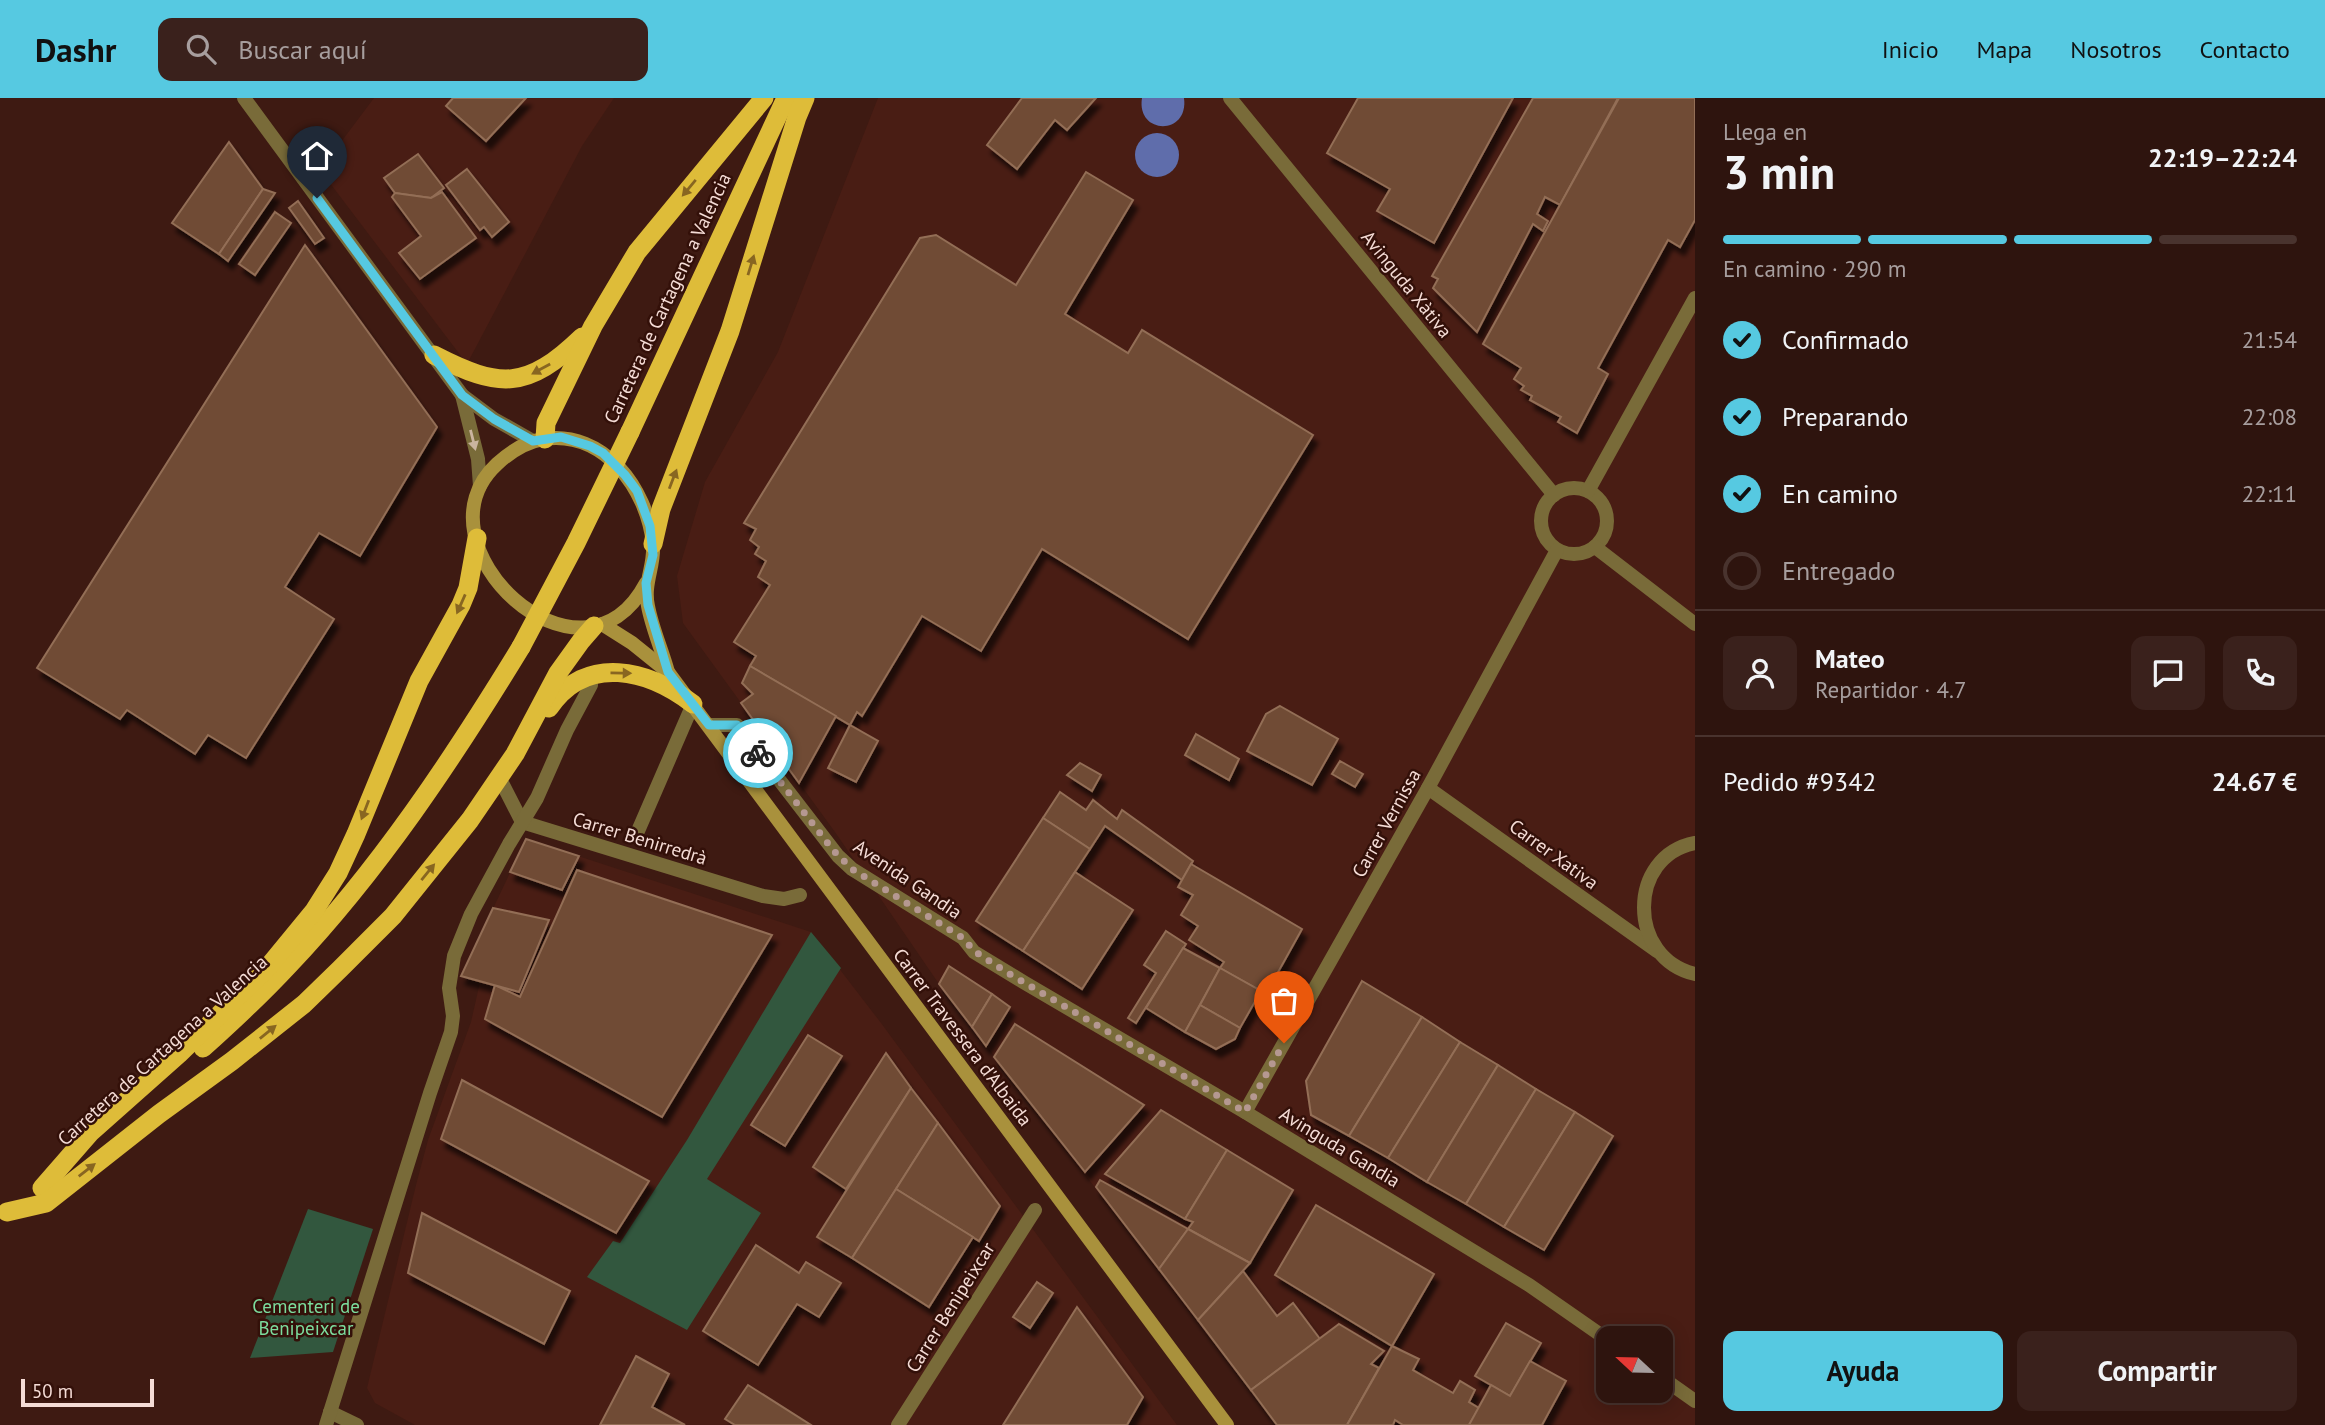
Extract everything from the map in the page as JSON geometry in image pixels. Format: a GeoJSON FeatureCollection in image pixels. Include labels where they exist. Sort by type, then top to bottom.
{"type":"FeatureCollection","features":[{"type":"Feature","properties":{"kind":"highway"},"geometry":{"type":"LineString","coordinates":[[539,440],[593,326],[637,252],[764,98]]}},
{"type":"Feature","properties":{"kind":"highway","name":"Carretera de Cartagena a Valencia"},"geometry":{"type":"LineString","coordinates":[[3,1214],[41,1188],[133,1112],[241,1014],[289,966],[393,842],[447,765],[521,647],[576,543],[786,98]]}},
{"type":"Feature","properties":{"kind":"highway"},"geometry":{"type":"LineString","coordinates":[[653,544],[661,509],[730,331],[797,117],[806,98]]}},
{"type":"Feature","properties":{"kind":"highway"},"geometry":{"type":"LineString","coordinates":[[434,355],[489,379],[515,379],[536,373],[565,354],[593,326]]}},
{"type":"Feature","properties":{"kind":"highway"},"geometry":{"type":"LineString","coordinates":[[41,1188],[90,1133],[179,1054],[268,967],[314,911],[338,873],[419,681],[461,605],[468,588],[477,538]]}},
{"type":"Feature","properties":{"kind":"highway"},"geometry":{"type":"LineString","coordinates":[[515,754],[558,673],[581,641],[598,625]]}},
{"type":"Feature","properties":{"kind":"highway"},"geometry":{"type":"LineString","coordinates":[[3,1214],[46,1203],[304,1004],[393,916],[470,820],[556,698],[570,685],[598,674],[630,673],[645,676],[673,689],[693,705]]}},
{"type":"Feature","properties":{"kind":"main road"},"geometry":{"type":"LineString","coordinates":[[561,437],[575,440],[603,453],[637,491],[653,544],[646,583],[641,593],[626,609],[598,625],[556,624],[514,602],[495,581],[486,566],[477,538],[474,511],[480,486],[487,473],[508,454],[539,440],[561,437]]}},
{"type":"Feature","properties":{"kind":"main road","name":"Carrer Travessera d'Albaida"},"geometry":{"type":"LineString","coordinates":[[646,583],[648,605],[668,672]]}},
{"type":"Feature","properties":{"kind":"main road","name":"Carrer Travessera d'Albaida"},"geometry":{"type":"LineString","coordinates":[[598,625],[632,643],[668,672],[1227,1425]]}},
{"type":"Feature","properties":{"kind":"street"},"geometry":{"type":"LineString","coordinates":[[244,98],[462,395],[494,419],[539,440]]}},
{"type":"Feature","properties":{"kind":"street","name":"Avinguda Xàtiva"},"geometry":{"type":"LineString","coordinates":[[1230,98],[1554,495]]}},
{"type":"Feature","properties":{"kind":"street"},"geometry":{"type":"LineString","coordinates":[[1588,491],[1695,298]]}},
{"type":"Feature","properties":{"kind":"street"},"geometry":{"type":"LineString","coordinates":[[462,395],[478,459],[480,486]]}},
{"type":"Feature","properties":{"kind":"street"},"geometry":{"type":"LineString","coordinates":[[1572,488],[1588,491],[1599,499],[1608,518],[1602,539],[1595,547],[1576,554],[1557,550],[1544,533],[1542,523],[1547,503],[1554,495],[1572,488]]}},
{"type":"Feature","properties":{"kind":"street"},"geometry":{"type":"LineString","coordinates":[[1595,547],[1695,624]]}},
{"type":"Feature","properties":{"kind":"street","name":"Carrer Vernissa"},"geometry":{"type":"LineString","coordinates":[[1245,1112],[1428,788],[1557,550]]}},
{"type":"Feature","properties":{"kind":"street"},"geometry":{"type":"LineString","coordinates":[[357,1425],[328,1418],[451,1032],[453,1008],[449,988],[454,956],[471,914],[537,798],[567,730],[591,685]]}},
{"type":"Feature","properties":{"kind":"street"},"geometry":{"type":"LineString","coordinates":[[638,831],[693,705]]}},
{"type":"Feature","properties":{"kind":"street","name":"Avenida Gandia"},"geometry":{"type":"LineString","coordinates":[[709,725],[737,725],[838,856],[860,875],[963,938],[974,951]]}},
{"type":"Feature","properties":{"kind":"street"},"geometry":{"type":"LineString","coordinates":[[499,778],[523,822]]}},
{"type":"Feature","properties":{"kind":"street","name":"Carrer Xativa"},"geometry":{"type":"LineString","coordinates":[[1428,788],[1657,951],[1670,963],[1695,974]]}},
{"type":"Feature","properties":{"kind":"street","name":"Carrer Benirredrà"},"geometry":{"type":"LineString","coordinates":[[523,822],[746,891],[784,899],[800,895]]}},
{"type":"Feature","properties":{"kind":"street"},"geometry":{"type":"LineString","coordinates":[[1657,951],[1647,932],[1643,911],[1646,889],[1656,870],[1671,854],[1693,842]]}},
{"type":"Feature","properties":{"kind":"street","name":"Avinguda Gandia"},"geometry":{"type":"LineString","coordinates":[[974,951],[1529,1285],[1596,1332]]}},
{"type":"Feature","properties":{"kind":"street","name":"Carrer Benipeixcar"},"geometry":{"type":"LineString","coordinates":[[898,1425],[1035,1210]]}},
{"type":"Feature","properties":{"kind":"street"},"geometry":{"type":"LineString","coordinates":[[1673,1385],[1695,1401]]}},
{"type":"Feature","properties":{"kind":"shaded area"},"geometry":{"type":"Polygon","coordinates":[[[374,98],[614,98],[582,146],[467,364],[320,170],[374,98]]]}},
{"type":"Feature","properties":{"kind":"shaded area"},"geometry":{"type":"Polygon","coordinates":[[[878,98],[1695,98],[1695,1425],[1277,1425],[939,984],[835,832],[683,623],[677,576],[705,482],[778,352],[878,98]]]}},
{"type":"Feature","properties":{"kind":"shaded area"},"geometry":{"type":"Polygon","coordinates":[[[526,839],[811,932],[1177,1425],[415,1425],[375,1403],[367,1388],[416,1185],[428,1140],[471,1022],[480,982],[461,976],[526,839]]]}},
{"type":"Feature","properties":{"kind":"green space"},"geometry":{"type":"Polygon","coordinates":[[[811,932],[841,968],[707,1179],[761,1213],[687,1330],[587,1277],[613,1241],[620,1243],[687,1140],[811,932]]]}},
{"type":"Feature","properties":{"kind":"green space","name":"Cementeri de Benipeixcar"},"geometry":{"type":"Polygon","coordinates":[[[308,1209],[373,1229],[333,1352],[250,1358],[308,1209]]]}},
{"type":"Feature","properties":{"kind":"water"},"geometry":{"type":"Polygon","coordinates":[[[1142,98],[1184,98],[1183,110],[1179,119],[1171,124],[1154,124],[1142,110],[1142,98]]]}},
{"type":"Feature","properties":{"kind":"water"},"geometry":{"type":"Polygon","coordinates":[[[1157,133],[1173,139],[1179,155],[1173,171],[1157,177],[1141,171],[1135,155],[1141,139],[1157,133]]]}},
{"type":"Feature","properties":{"kind":"building"},"geometry":{"type":"Polygon","coordinates":[[[453,98],[526,98],[486,141],[446,106],[453,98]]]}},
{"type":"Feature","properties":{"kind":"building"},"geometry":{"type":"Polygon","coordinates":[[[1022,98],[1096,98],[1067,130],[1055,120],[1017,169],[987,145],[1022,98]]]}},
{"type":"Feature","properties":{"kind":"building"},"geometry":{"type":"Polygon","coordinates":[[[1358,98],[1513,98],[1434,243],[1377,211],[1390,189],[1327,153],[1358,98]]]}},
{"type":"Feature","properties":{"kind":"building"},"geometry":{"type":"Polygon","coordinates":[[[1533,98],[1618,98],[1560,205],[1545,197],[1537,214],[1548,221],[1543,231],[1533,224],[1477,332],[1433,288],[1438,279],[1432,276],[1533,98]]]}},
{"type":"Feature","properties":{"kind":"building"},"geometry":{"type":"Polygon","coordinates":[[[1619,98],[1695,98],[1695,220],[1680,247],[1668,240],[1598,368],[1608,374],[1577,433],[1558,422],[1561,417],[1530,400],[1532,396],[1521,390],[1524,386],[1514,379],[1521,368],[1483,344],[1619,98]]]}},
{"type":"Feature","properties":{"kind":"building"},"geometry":{"type":"Polygon","coordinates":[[[229,142],[263,189],[219,254],[172,223],[229,142]]]}},
{"type":"Feature","properties":{"kind":"building"},"geometry":{"type":"Polygon","coordinates":[[[418,154],[444,188],[431,198],[395,193],[384,178],[418,154]]]}},
{"type":"Feature","properties":{"kind":"building"},"geometry":{"type":"Polygon","coordinates":[[[467,169],[509,222],[492,237],[484,227],[480,230],[446,185],[467,169]]]}},
{"type":"Feature","properties":{"kind":"building"},"geometry":{"type":"Polygon","coordinates":[[[1086,172],[1133,200],[1065,314],[1128,353],[1142,330],[1313,435],[1188,639],[1042,549],[981,651],[922,616],[862,716],[857,712],[850,725],[750,666],[756,656],[734,642],[770,585],[758,577],[766,561],[755,554],[759,547],[750,540],[756,529],[744,523],[920,238],[936,235],[1016,285],[1086,172]]]}},
{"type":"Feature","properties":{"kind":"building"},"geometry":{"type":"Polygon","coordinates":[[[263,189],[275,193],[228,261],[219,254],[263,189]]]}},
{"type":"Feature","properties":{"kind":"building"},"geometry":{"type":"Polygon","coordinates":[[[442,192],[476,238],[420,279],[399,253],[421,236],[392,197],[395,193],[431,198],[442,192]]]}},
{"type":"Feature","properties":{"kind":"building"},"geometry":{"type":"Polygon","coordinates":[[[298,201],[324,238],[315,244],[289,208],[298,201]]]}},
{"type":"Feature","properties":{"kind":"building"},"geometry":{"type":"Polygon","coordinates":[[[275,212],[291,223],[255,275],[239,264],[275,212]]]}},
{"type":"Feature","properties":{"kind":"building"},"geometry":{"type":"Polygon","coordinates":[[[305,245],[437,427],[360,556],[319,533],[285,587],[334,619],[246,758],[208,735],[195,754],[127,710],[120,719],[37,668],[305,245]]]}},
{"type":"Feature","properties":{"kind":"building"},"geometry":{"type":"Polygon","coordinates":[[[750,666],[836,716],[799,783],[741,703],[753,694],[742,683],[750,666]]]}},
{"type":"Feature","properties":{"kind":"building"},"geometry":{"type":"Polygon","coordinates":[[[1280,706],[1338,739],[1312,785],[1247,751],[1266,714],[1280,706]]]}},
{"type":"Feature","properties":{"kind":"building"},"geometry":{"type":"Polygon","coordinates":[[[850,725],[878,741],[856,782],[828,768],[850,725]]]}},
{"type":"Feature","properties":{"kind":"building"},"geometry":{"type":"Polygon","coordinates":[[[1196,734],[1239,759],[1229,780],[1185,755],[1196,734]]]}},
{"type":"Feature","properties":{"kind":"building"},"geometry":{"type":"Polygon","coordinates":[[[1340,761],[1363,774],[1355,787],[1332,774],[1340,761]]]}},
{"type":"Feature","properties":{"kind":"building"},"geometry":{"type":"Polygon","coordinates":[[[1080,763],[1101,775],[1092,791],[1067,775],[1080,763]]]}},
{"type":"Feature","properties":{"kind":"building"},"geometry":{"type":"Polygon","coordinates":[[[1060,792],[1086,810],[1093,800],[1117,819],[1122,810],[1193,861],[1182,880],[1105,826],[1090,849],[1043,818],[1060,792]]]}},
{"type":"Feature","properties":{"kind":"building"},"geometry":{"type":"Polygon","coordinates":[[[1043,818],[1090,849],[1023,951],[976,921],[1043,818]]]}},
{"type":"Feature","properties":{"kind":"building"},"geometry":{"type":"Polygon","coordinates":[[[526,839],[579,856],[562,890],[510,872],[526,839]]]}},
{"type":"Feature","properties":{"kind":"building"},"geometry":{"type":"Polygon","coordinates":[[[1191,864],[1302,929],[1266,994],[1220,968],[1224,962],[1189,940],[1198,926],[1181,915],[1193,895],[1178,887],[1191,864]]]}},
{"type":"Feature","properties":{"kind":"building"},"geometry":{"type":"Polygon","coordinates":[[[577,870],[772,935],[662,1117],[485,1019],[495,985],[520,997],[577,870]]]}},
{"type":"Feature","properties":{"kind":"building"},"geometry":{"type":"Polygon","coordinates":[[[1075,872],[1133,910],[1082,989],[1023,951],[1075,872]]]}},
{"type":"Feature","properties":{"kind":"building"},"geometry":{"type":"Polygon","coordinates":[[[493,908],[549,920],[519,992],[461,976],[493,908]]]}},
{"type":"Feature","properties":{"kind":"building"},"geometry":{"type":"Polygon","coordinates":[[[1166,931],[1186,944],[1136,1023],[1128,1018],[1156,973],[1144,965],[1166,931]]]}},
{"type":"Feature","properties":{"kind":"building"},"geometry":{"type":"Polygon","coordinates":[[[1183,948],[1220,968],[1185,1032],[1146,1008],[1183,948]]]}},
{"type":"Feature","properties":{"kind":"building"},"geometry":{"type":"Polygon","coordinates":[[[949,966],[992,994],[972,1027],[939,984],[949,966]]]}},
{"type":"Feature","properties":{"kind":"building"},"geometry":{"type":"Polygon","coordinates":[[[1220,968],[1261,991],[1240,1028],[1200,1005],[1220,968]]]}},
{"type":"Feature","properties":{"kind":"building"},"geometry":{"type":"Polygon","coordinates":[[[1362,981],[1422,1017],[1349,1136],[1311,1115],[1306,1081],[1362,981]]]}},
{"type":"Feature","properties":{"kind":"building"},"geometry":{"type":"Polygon","coordinates":[[[992,994],[1010,1007],[986,1046],[972,1027],[992,994]]]}},
{"type":"Feature","properties":{"kind":"building"},"geometry":{"type":"Polygon","coordinates":[[[1200,1005],[1240,1028],[1235,1039],[1216,1049],[1185,1032],[1200,1005]]]}},
{"type":"Feature","properties":{"kind":"building"},"geometry":{"type":"Polygon","coordinates":[[[1422,1017],[1460,1042],[1388,1158],[1349,1136],[1422,1017]]]}},
{"type":"Feature","properties":{"kind":"building"},"geometry":{"type":"Polygon","coordinates":[[[1015,1024],[1144,1105],[1085,1172],[994,1057],[1015,1024]]]}},
{"type":"Feature","properties":{"kind":"building"},"geometry":{"type":"Polygon","coordinates":[[[808,1035],[842,1056],[785,1146],[751,1125],[808,1035]]]}},
{"type":"Feature","properties":{"kind":"building"},"geometry":{"type":"Polygon","coordinates":[[[1460,1042],[1498,1065],[1427,1182],[1388,1158],[1460,1042]]]}},
{"type":"Feature","properties":{"kind":"building"},"geometry":{"type":"Polygon","coordinates":[[[886,1053],[911,1088],[846,1189],[813,1167],[886,1053]]]}},
{"type":"Feature","properties":{"kind":"building"},"geometry":{"type":"Polygon","coordinates":[[[1498,1065],[1536,1089],[1466,1204],[1427,1182],[1498,1065]]]}},
{"type":"Feature","properties":{"kind":"building"},"geometry":{"type":"Polygon","coordinates":[[[462,1080],[649,1181],[616,1233],[441,1139],[462,1080]]]}},
{"type":"Feature","properties":{"kind":"building"},"geometry":{"type":"Polygon","coordinates":[[[911,1088],[938,1123],[852,1258],[817,1237],[911,1088]]]}},
{"type":"Feature","properties":{"kind":"building"},"geometry":{"type":"Polygon","coordinates":[[[1536,1089],[1575,1112],[1504,1227],[1466,1204],[1536,1089]]]}},
{"type":"Feature","properties":{"kind":"building"},"geometry":{"type":"Polygon","coordinates":[[[1161,1110],[1227,1150],[1185,1219],[1105,1174],[1161,1110]]]}},
{"type":"Feature","properties":{"kind":"building"},"geometry":{"type":"Polygon","coordinates":[[[1575,1112],[1613,1136],[1544,1250],[1504,1227],[1575,1112]]]}},
{"type":"Feature","properties":{"kind":"building"},"geometry":{"type":"Polygon","coordinates":[[[938,1123],[1000,1206],[979,1241],[896,1189],[938,1123]]]}},
{"type":"Feature","properties":{"kind":"building"},"geometry":{"type":"Polygon","coordinates":[[[1227,1150],[1293,1190],[1250,1263],[1188,1229],[1193,1222],[1185,1219],[1227,1150]]]}},
{"type":"Feature","properties":{"kind":"building"},"geometry":{"type":"Polygon","coordinates":[[[1100,1180],[1188,1229],[1159,1269],[1096,1187],[1100,1180]]]}},
{"type":"Feature","properties":{"kind":"building"},"geometry":{"type":"Polygon","coordinates":[[[896,1189],[973,1237],[929,1307],[852,1258],[896,1189]]]}},
{"type":"Feature","properties":{"kind":"building"},"geometry":{"type":"Polygon","coordinates":[[[1316,1205],[1434,1274],[1392,1346],[1275,1275],[1316,1205]]]}},
{"type":"Feature","properties":{"kind":"building"},"geometry":{"type":"Polygon","coordinates":[[[422,1213],[570,1291],[544,1344],[408,1273],[422,1213]]]}},
{"type":"Feature","properties":{"kind":"building"},"geometry":{"type":"Polygon","coordinates":[[[1188,1229],[1250,1263],[1198,1320],[1159,1269],[1188,1229]]]}},
{"type":"Feature","properties":{"kind":"building"},"geometry":{"type":"Polygon","coordinates":[[[756,1245],[799,1273],[806,1262],[841,1283],[819,1317],[797,1304],[758,1365],[703,1331],[756,1245]]]}},
{"type":"Feature","properties":{"kind":"building"},"geometry":{"type":"Polygon","coordinates":[[[1243,1271],[1277,1316],[1293,1303],[1320,1339],[1251,1390],[1198,1320],[1243,1271]]]}},
{"type":"Feature","properties":{"kind":"building"},"geometry":{"type":"Polygon","coordinates":[[[1037,1282],[1053,1293],[1030,1328],[1013,1317],[1037,1282]]]}},
{"type":"Feature","properties":{"kind":"building"},"geometry":{"type":"Polygon","coordinates":[[[1077,1307],[1143,1397],[1127,1425],[1003,1425],[1077,1307]]]}},
{"type":"Feature","properties":{"kind":"building"},"geometry":{"type":"Polygon","coordinates":[[[1506,1323],[1541,1343],[1510,1396],[1475,1376],[1506,1323]]]}},
{"type":"Feature","properties":{"kind":"building"},"geometry":{"type":"Polygon","coordinates":[[[1339,1324],[1384,1351],[1371,1364],[1379,1368],[1347,1425],[1277,1425],[1251,1390],[1339,1324]]]}},
{"type":"Feature","properties":{"kind":"building"},"geometry":{"type":"Polygon","coordinates":[[[1392,1346],[1419,1359],[1413,1370],[1453,1393],[1460,1381],[1475,1390],[1469,1402],[1479,1408],[1469,1425],[1403,1425],[1395,1420],[1393,1425],[1347,1425],[1392,1346]]]}},
{"type":"Feature","properties":{"kind":"building"},"geometry":{"type":"Polygon","coordinates":[[[636,1356],[669,1374],[652,1407],[685,1425],[600,1425],[636,1356]]]}},
{"type":"Feature","properties":{"kind":"building"},"geometry":{"type":"Polygon","coordinates":[[[1530,1361],[1566,1381],[1542,1425],[1469,1425],[1491,1385],[1510,1396],[1530,1361]]]}},
{"type":"Feature","properties":{"kind":"building"},"geometry":{"type":"Polygon","coordinates":[[[748,1385],[811,1425],[735,1425],[725,1419],[748,1385]]]}},
{"type":"Feature","properties":{"kind":"way so far"},"geometry":{"type":"LineString","coordinates":[[758,753],[833,850],[852,869],[963,938],[974,951],[1008,973],[1245,1112],[1284,1043]]}},
{"type":"Feature","properties":{"kind":"route"},"geometry":{"type":"LineString","coordinates":[[317,198],[462,395],[494,419],[533,441],[561,437],[590,446],[603,453],[625,475],[637,491],[650,526],[653,555],[646,583],[648,605],[668,672],[709,725],[737,725],[758,753]]}}]}
